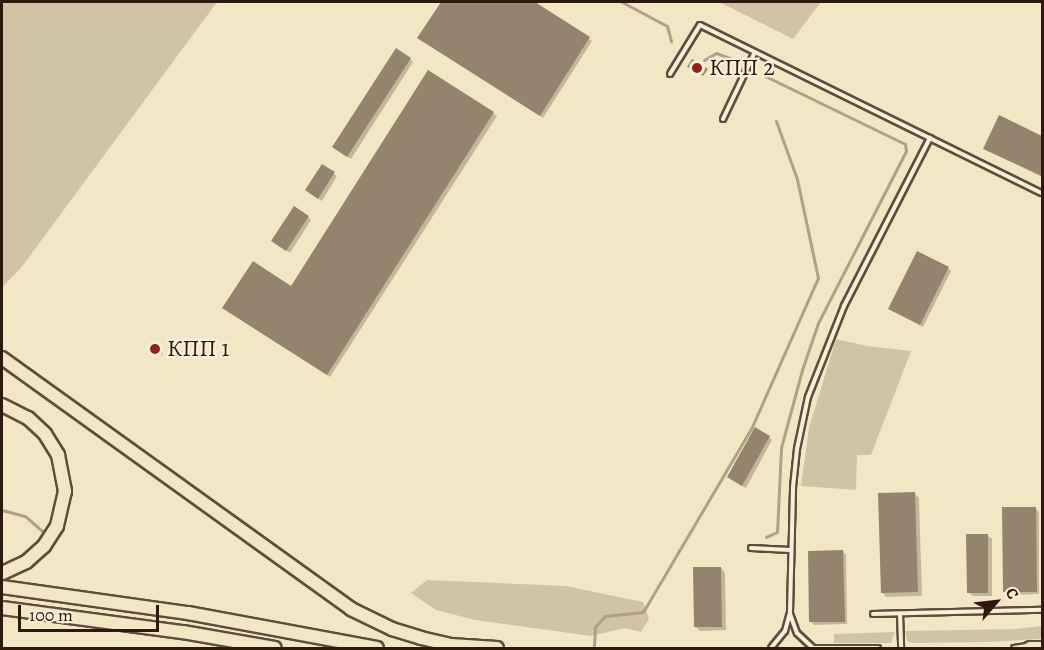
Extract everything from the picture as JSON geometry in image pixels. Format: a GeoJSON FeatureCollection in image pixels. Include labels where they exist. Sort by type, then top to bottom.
{"type":"FeatureCollection","features":[{"type":"Feature","properties":{"kind":"main road"},"geometry":{"type":"LineString","coordinates":[[2,358],[351,609],[392,629],[422,638],[451,645],[497,648]]}},
{"type":"Feature","properties":{"kind":"main road"},"geometry":{"type":"LineString","coordinates":[[2,405],[28,418],[45,434],[58,455],[65,490],[61,514],[48,541],[26,562],[2,573]]}},
{"type":"Feature","properties":{"kind":"main road"},"geometry":{"type":"LineString","coordinates":[[2,587],[188,614],[377,648]]}},
{"type":"Feature","properties":{"kind":"main road"},"geometry":{"type":"LineString","coordinates":[[2,608],[183,632],[275,648]]}},
{"type":"Feature","properties":{"kind":"main road"},"geometry":{"type":"LineString","coordinates":[[1030,648],[1042,646]]}},
{"type":"Feature","properties":{"kind":"lane"},"geometry":{"type":"LineString","coordinates":[[670,74],[700,25],[1042,193]]}},
{"type":"Feature","properties":{"kind":"lane"},"geometry":{"type":"LineString","coordinates":[[723,119],[755,52]]}},
{"type":"Feature","properties":{"kind":"lane"},"geometry":{"type":"LineString","coordinates":[[771,648],[785,631],[789,612],[790,550],[797,449],[816,374],[844,306],[930,138]]}},
{"type":"Feature","properties":{"kind":"lane"},"geometry":{"type":"LineString","coordinates":[[751,548],[790,550]]}},
{"type":"Feature","properties":{"kind":"lane"},"geometry":{"type":"LineString","coordinates":[[873,614],[1042,610]]}},
{"type":"Feature","properties":{"kind":"lane"},"geometry":{"type":"LineString","coordinates":[[789,612],[797,633],[813,648],[878,648]]}},
{"type":"Feature","properties":{"kind":"lane"},"geometry":{"type":"LineString","coordinates":[[900,614],[901,648]]}},
{"type":"Feature","properties":{"kind":"lane"},"geometry":{"type":"LineString","coordinates":[[1014,648],[1042,646]]}},
{"type":"Feature","properties":{"kind":"shaded area"},"geometry":{"type":"Polygon","coordinates":[[[2,2],[217,2],[21,268],[2,287],[2,2]]]}},
{"type":"Feature","properties":{"kind":"shaded area"},"geometry":{"type":"Polygon","coordinates":[[[719,2],[821,2],[793,39],[719,2]]]}},
{"type":"Feature","properties":{"kind":"shaded area"},"geometry":{"type":"Polygon","coordinates":[[[836,339],[867,346],[911,351],[871,455],[857,455],[856,490],[801,486],[809,428],[836,339]]]}},
{"type":"Feature","properties":{"kind":"shaded area"},"geometry":{"type":"Polygon","coordinates":[[[427,580],[566,586],[643,602],[649,619],[641,632],[625,628],[591,636],[475,620],[436,610],[411,593],[427,580]]]}},
{"type":"Feature","properties":{"kind":"shaded area"},"geometry":{"type":"Polygon","coordinates":[[[1041,626],[1042,637],[1040,639],[987,642],[912,643],[907,641],[905,631],[1016,629],[1041,626]]]}},
{"type":"Feature","properties":{"kind":"shaded area"},"geometry":{"type":"Polygon","coordinates":[[[895,632],[891,643],[834,643],[834,634],[895,632]]]}},
{"type":"Feature","properties":{"kind":"building"},"geometry":{"type":"Polygon","coordinates":[[[441,2],[535,2],[590,37],[540,116],[417,38],[441,2]]]}},
{"type":"Feature","properties":{"kind":"building"},"geometry":{"type":"Polygon","coordinates":[[[396,48],[411,58],[347,157],[332,147],[396,48]]]}},
{"type":"Feature","properties":{"kind":"building","name":"КПП 2"},"geometry":{"type":"Polygon","coordinates":[[[692,59],[708,69],[703,76],[687,67],[692,59]]]}},
{"type":"Feature","properties":{"kind":"building"},"geometry":{"type":"Polygon","coordinates":[[[428,70],[494,112],[327,375],[222,308],[253,261],[291,286],[428,70]]]}},
{"type":"Feature","properties":{"kind":"building"},"geometry":{"type":"Polygon","coordinates":[[[999,115],[1042,136],[1042,176],[983,149],[999,115]]]}},
{"type":"Feature","properties":{"kind":"building"},"geometry":{"type":"Polygon","coordinates":[[[322,164],[335,172],[318,199],[305,190],[322,164]]]}},
{"type":"Feature","properties":{"kind":"building"},"geometry":{"type":"Polygon","coordinates":[[[294,206],[309,216],[286,251],[271,241],[294,206]]]}},
{"type":"Feature","properties":{"kind":"building"},"geometry":{"type":"Polygon","coordinates":[[[917,251],[949,267],[920,325],[888,309],[917,251]]]}},
{"type":"Feature","properties":{"kind":"building"},"geometry":{"type":"Polygon","coordinates":[[[755,427],[770,436],[742,486],[727,477],[755,427]]]}},
{"type":"Feature","properties":{"kind":"building"},"geometry":{"type":"Polygon","coordinates":[[[915,492],[918,592],[881,593],[878,493],[915,492]]]}},
{"type":"Feature","properties":{"kind":"building"},"geometry":{"type":"Polygon","coordinates":[[[1002,507],[1036,507],[1037,592],[1003,592],[1002,507]]]}},
{"type":"Feature","properties":{"kind":"building"},"geometry":{"type":"Polygon","coordinates":[[[966,534],[988,534],[988,593],[967,593],[966,534]]]}},
{"type":"Feature","properties":{"kind":"building"},"geometry":{"type":"Polygon","coordinates":[[[843,550],[845,622],[809,622],[808,551],[843,550]]]}},
{"type":"Feature","properties":{"kind":"building"},"geometry":{"type":"Polygon","coordinates":[[[693,567],[721,567],[722,627],[694,627],[693,567]]]}},
{"type":"Feature","properties":{"kind":"waterway"},"geometry":{"type":"LineString","coordinates":[[622,2],[667,26],[671,41]]}},
{"type":"Feature","properties":{"kind":"waterway"},"geometry":{"type":"LineString","coordinates":[[704,60],[716,53],[735,60]]}},
{"type":"Feature","properties":{"kind":"waterway"},"geometry":{"type":"LineString","coordinates":[[763,75],[905,144],[906,151],[818,323],[802,370],[781,448],[777,532],[766,537]]}},
{"type":"Feature","properties":{"kind":"waterway"},"geometry":{"type":"LineString","coordinates":[[594,646],[595,627],[605,616],[643,612],[751,429],[818,278],[797,179],[776,121]]}},
{"type":"Feature","properties":{"kind":"waterway"},"geometry":{"type":"LineString","coordinates":[[2,510],[25,516],[42,531]]}},
{"type":"Feature","properties":{"kind":"place","name":"КПП 2"},"geometry":{"type":"Point","coordinates":[697,68]}},
{"type":"Feature","properties":{"kind":"place","name":"КПП 1"},"geometry":{"type":"Point","coordinates":[155,349]}}]}
